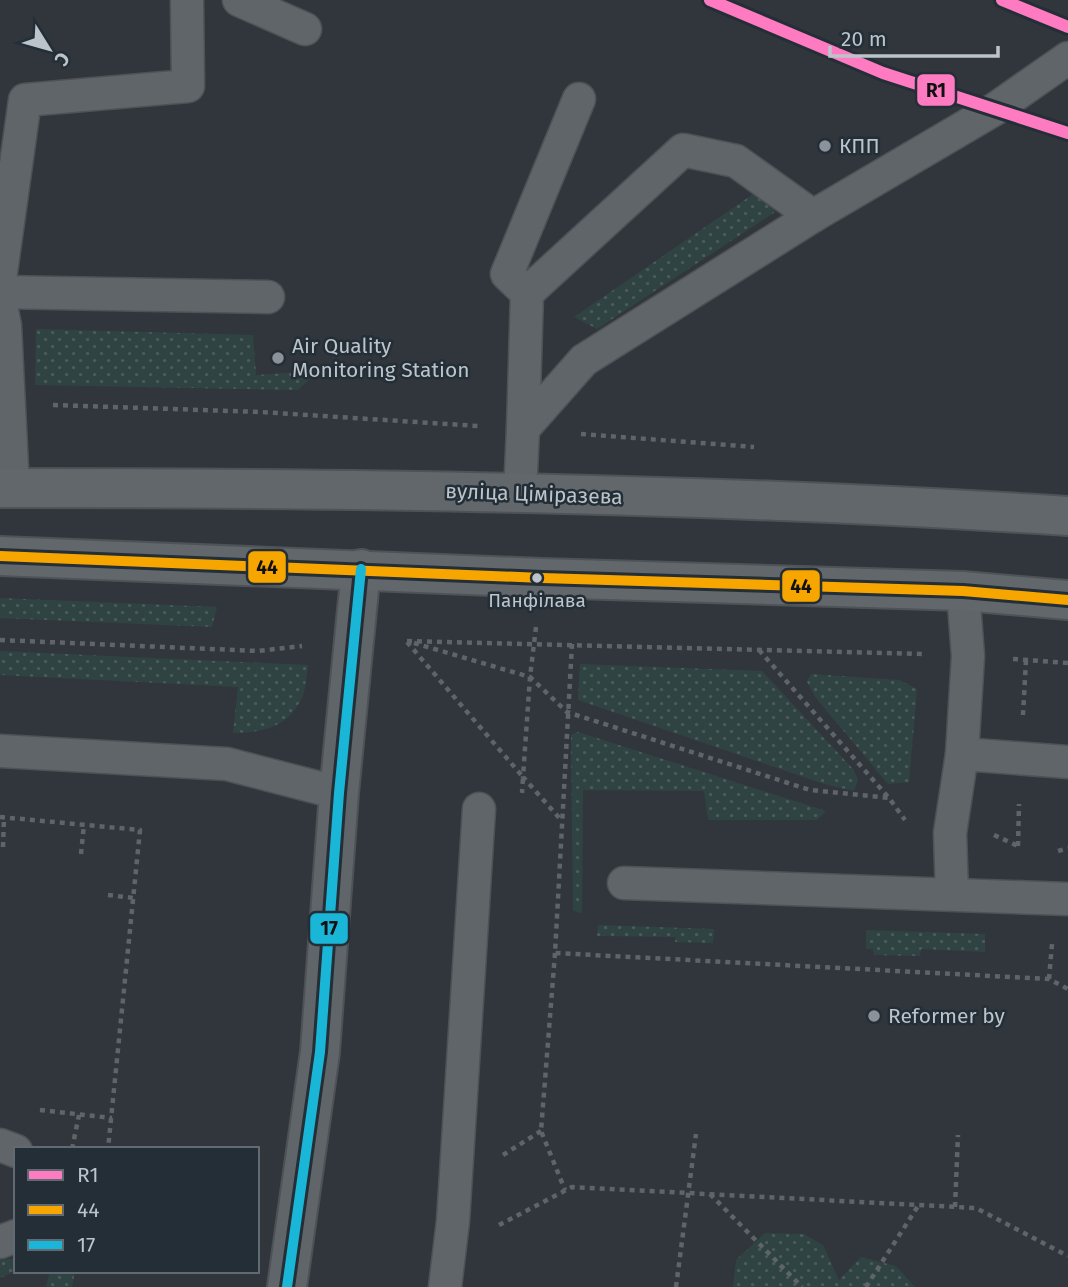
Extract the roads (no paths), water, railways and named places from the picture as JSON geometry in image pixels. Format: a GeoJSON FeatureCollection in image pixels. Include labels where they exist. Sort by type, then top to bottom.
{"type":"FeatureCollection","features":[{"type":"Feature","properties":{"kind":"main road","name":"вуліца Ціміразева"},"geometry":{"type":"LineString","coordinates":[[7,488],[520,493],[958,509],[1068,516]]}},
{"type":"Feature","properties":{"kind":"main road"},"geometry":{"type":"LineString","coordinates":[[0,556],[963,592],[1068,600]]}},
{"type":"Feature","properties":{"kind":"street"},"geometry":{"type":"LineString","coordinates":[[287,1287],[320,1052],[339,793],[361,569]]}},
{"type":"Feature","properties":{"kind":"lane"},"geometry":{"type":"LineString","coordinates":[[0,279],[25,100],[188,86],[187,0]]}},
{"type":"Feature","properties":{"kind":"lane"},"geometry":{"type":"LineString","coordinates":[[239,0],[305,29]]}},
{"type":"Feature","properties":{"kind":"lane"},"geometry":{"type":"LineString","coordinates":[[523,429],[584,360],[813,216],[995,110],[1068,58]]}},
{"type":"Feature","properties":{"kind":"lane"},"geometry":{"type":"LineString","coordinates":[[527,293],[508,274],[579,99]]}},
{"type":"Feature","properties":{"kind":"lane"},"geometry":{"type":"LineString","coordinates":[[520,493],[527,293],[683,150],[736,161],[813,216]]}},
{"type":"Feature","properties":{"kind":"lane"},"geometry":{"type":"LineString","coordinates":[[0,292],[268,297]]}},
{"type":"Feature","properties":{"kind":"lane"},"geometry":{"type":"LineString","coordinates":[[0,301],[5,326],[7,488]]}},
{"type":"Feature","properties":{"kind":"lane"},"geometry":{"type":"LineString","coordinates":[[952,894],[950,833],[962,754],[968,656],[963,592]]}},
{"type":"Feature","properties":{"kind":"lane"},"geometry":{"type":"LineString","coordinates":[[0,751],[227,764],[339,793]]}},
{"type":"Feature","properties":{"kind":"lane"},"geometry":{"type":"LineString","coordinates":[[962,754],[1068,762]]}},
{"type":"Feature","properties":{"kind":"lane"},"geometry":{"type":"LineString","coordinates":[[445,1287],[453,1222],[479,809]]}},
{"type":"Feature","properties":{"kind":"lane"},"geometry":{"type":"LineString","coordinates":[[624,883],[1068,899]]}},
{"type":"Feature","properties":{"kind":"place","name":"КПП"},"geometry":{"type":"Point","coordinates":[825,146]}},
{"type":"Feature","properties":{"kind":"place","name":"Air Quality Monitoring Station"},"geometry":{"type":"Point","coordinates":[278,358]}},
{"type":"Feature","properties":{"kind":"place","name":"Панфілава"},"geometry":{"type":"Point","coordinates":[537,578]}},
{"type":"Feature","properties":{"kind":"place","name":"Reformer by"},"geometry":{"type":"Point","coordinates":[874,1016]}}]}
